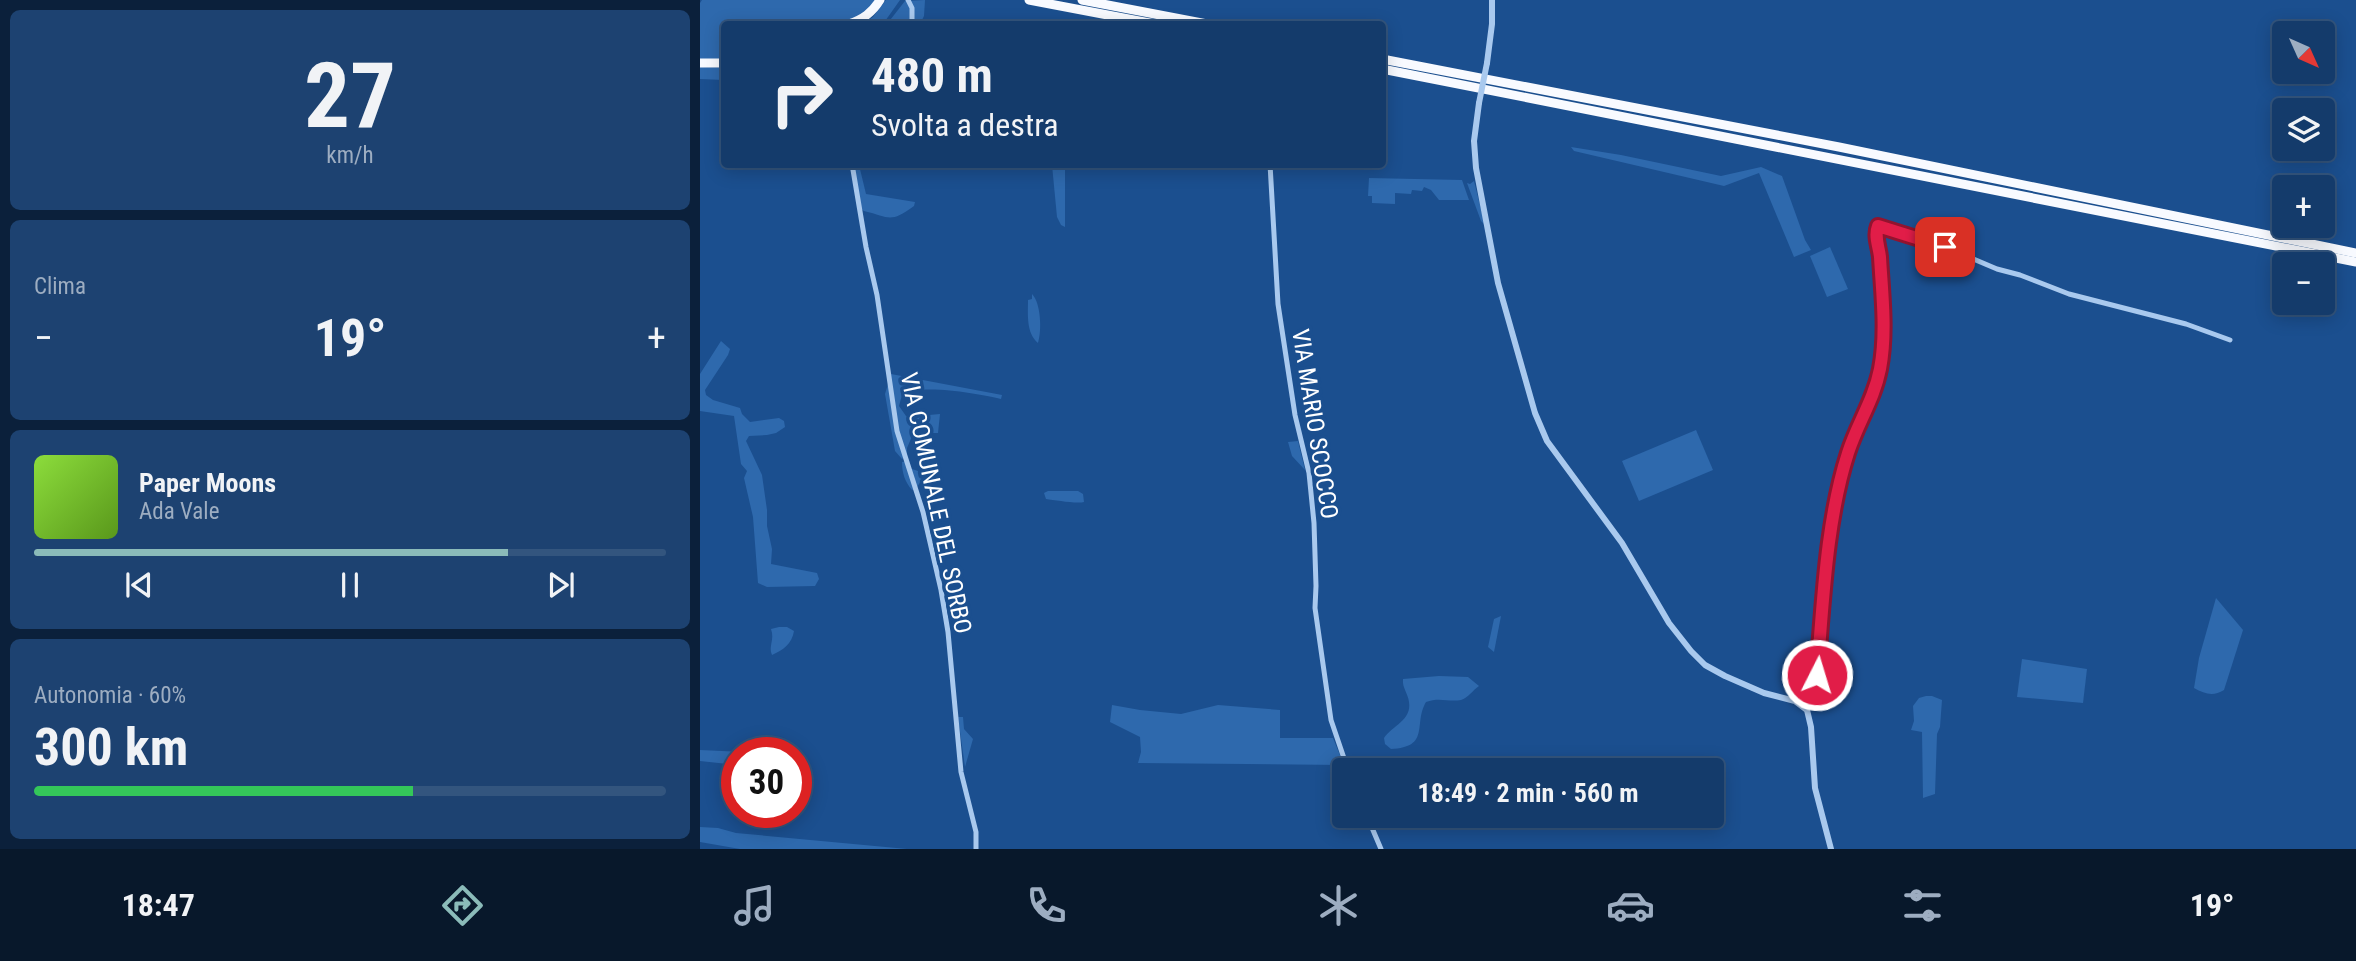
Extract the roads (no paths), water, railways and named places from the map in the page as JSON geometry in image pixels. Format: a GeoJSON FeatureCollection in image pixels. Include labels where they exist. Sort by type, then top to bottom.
{"type":"FeatureCollection","features":[{"type":"Feature","properties":{"kind":"highway"},"geometry":{"type":"LineString","coordinates":[[855,21],[871,13],[880,0]]}},
{"type":"Feature","properties":{"kind":"highway"},"geometry":{"type":"LineString","coordinates":[[1029,0],[1139,21]]}},
{"type":"Feature","properties":{"kind":"highway"},"geometry":{"type":"LineString","coordinates":[[1082,0],[1191,21]]}},
{"type":"Feature","properties":{"kind":"highway"},"geometry":{"type":"LineString","coordinates":[[1386,60],[1839,146],[2356,253]]}},
{"type":"Feature","properties":{"kind":"highway"},"geometry":{"type":"LineString","coordinates":[[700,63],[721,63]]}},
{"type":"Feature","properties":{"kind":"highway"},"geometry":{"type":"LineString","coordinates":[[1386,70],[2356,262]]}},
{"type":"Feature","properties":{"kind":"street"},"geometry":{"type":"LineString","coordinates":[[908,0],[912,8],[912,21]]}},
{"type":"Feature","properties":{"kind":"street"},"geometry":{"type":"LineString","coordinates":[[1492,0],[1492,24],[1474,141],[1475,168],[1498,283],[1535,413],[1547,441],[1622,543],[1669,623],[1691,651],[1704,665],[1725,676],[1765,693],[1795,701],[1807,710],[1811,727],[1815,788],[1831,849]]}},
{"type":"Feature","properties":{"kind":"street","name":"VIA COMUNALE DEL SORBO"},"geometry":{"type":"LineString","coordinates":[[853,168],[877,295],[897,431],[923,512],[941,590],[951,658],[961,772],[976,832],[976,849]]}},
{"type":"Feature","properties":{"kind":"street","name":"VIA MARIO SCOCCO"},"geometry":{"type":"LineString","coordinates":[[1270,168],[1278,304],[1295,415],[1309,473],[1313,513],[1315,608],[1331,720],[1345,758]]}},
{"type":"Feature","properties":{"kind":"street"},"geometry":{"type":"LineString","coordinates":[[1807,710],[1814,699],[1827,557],[1839,494],[1848,453],[1872,399],[1880,369],[1883,344],[1880,253],[1876,231],[1878,226],[1945,247],[1997,269],[2069,294],[2186,324],[2230,340]]}},
{"type":"Feature","properties":{"kind":"street"},"geometry":{"type":"LineString","coordinates":[[1372,828],[1381,849]]}}]}
